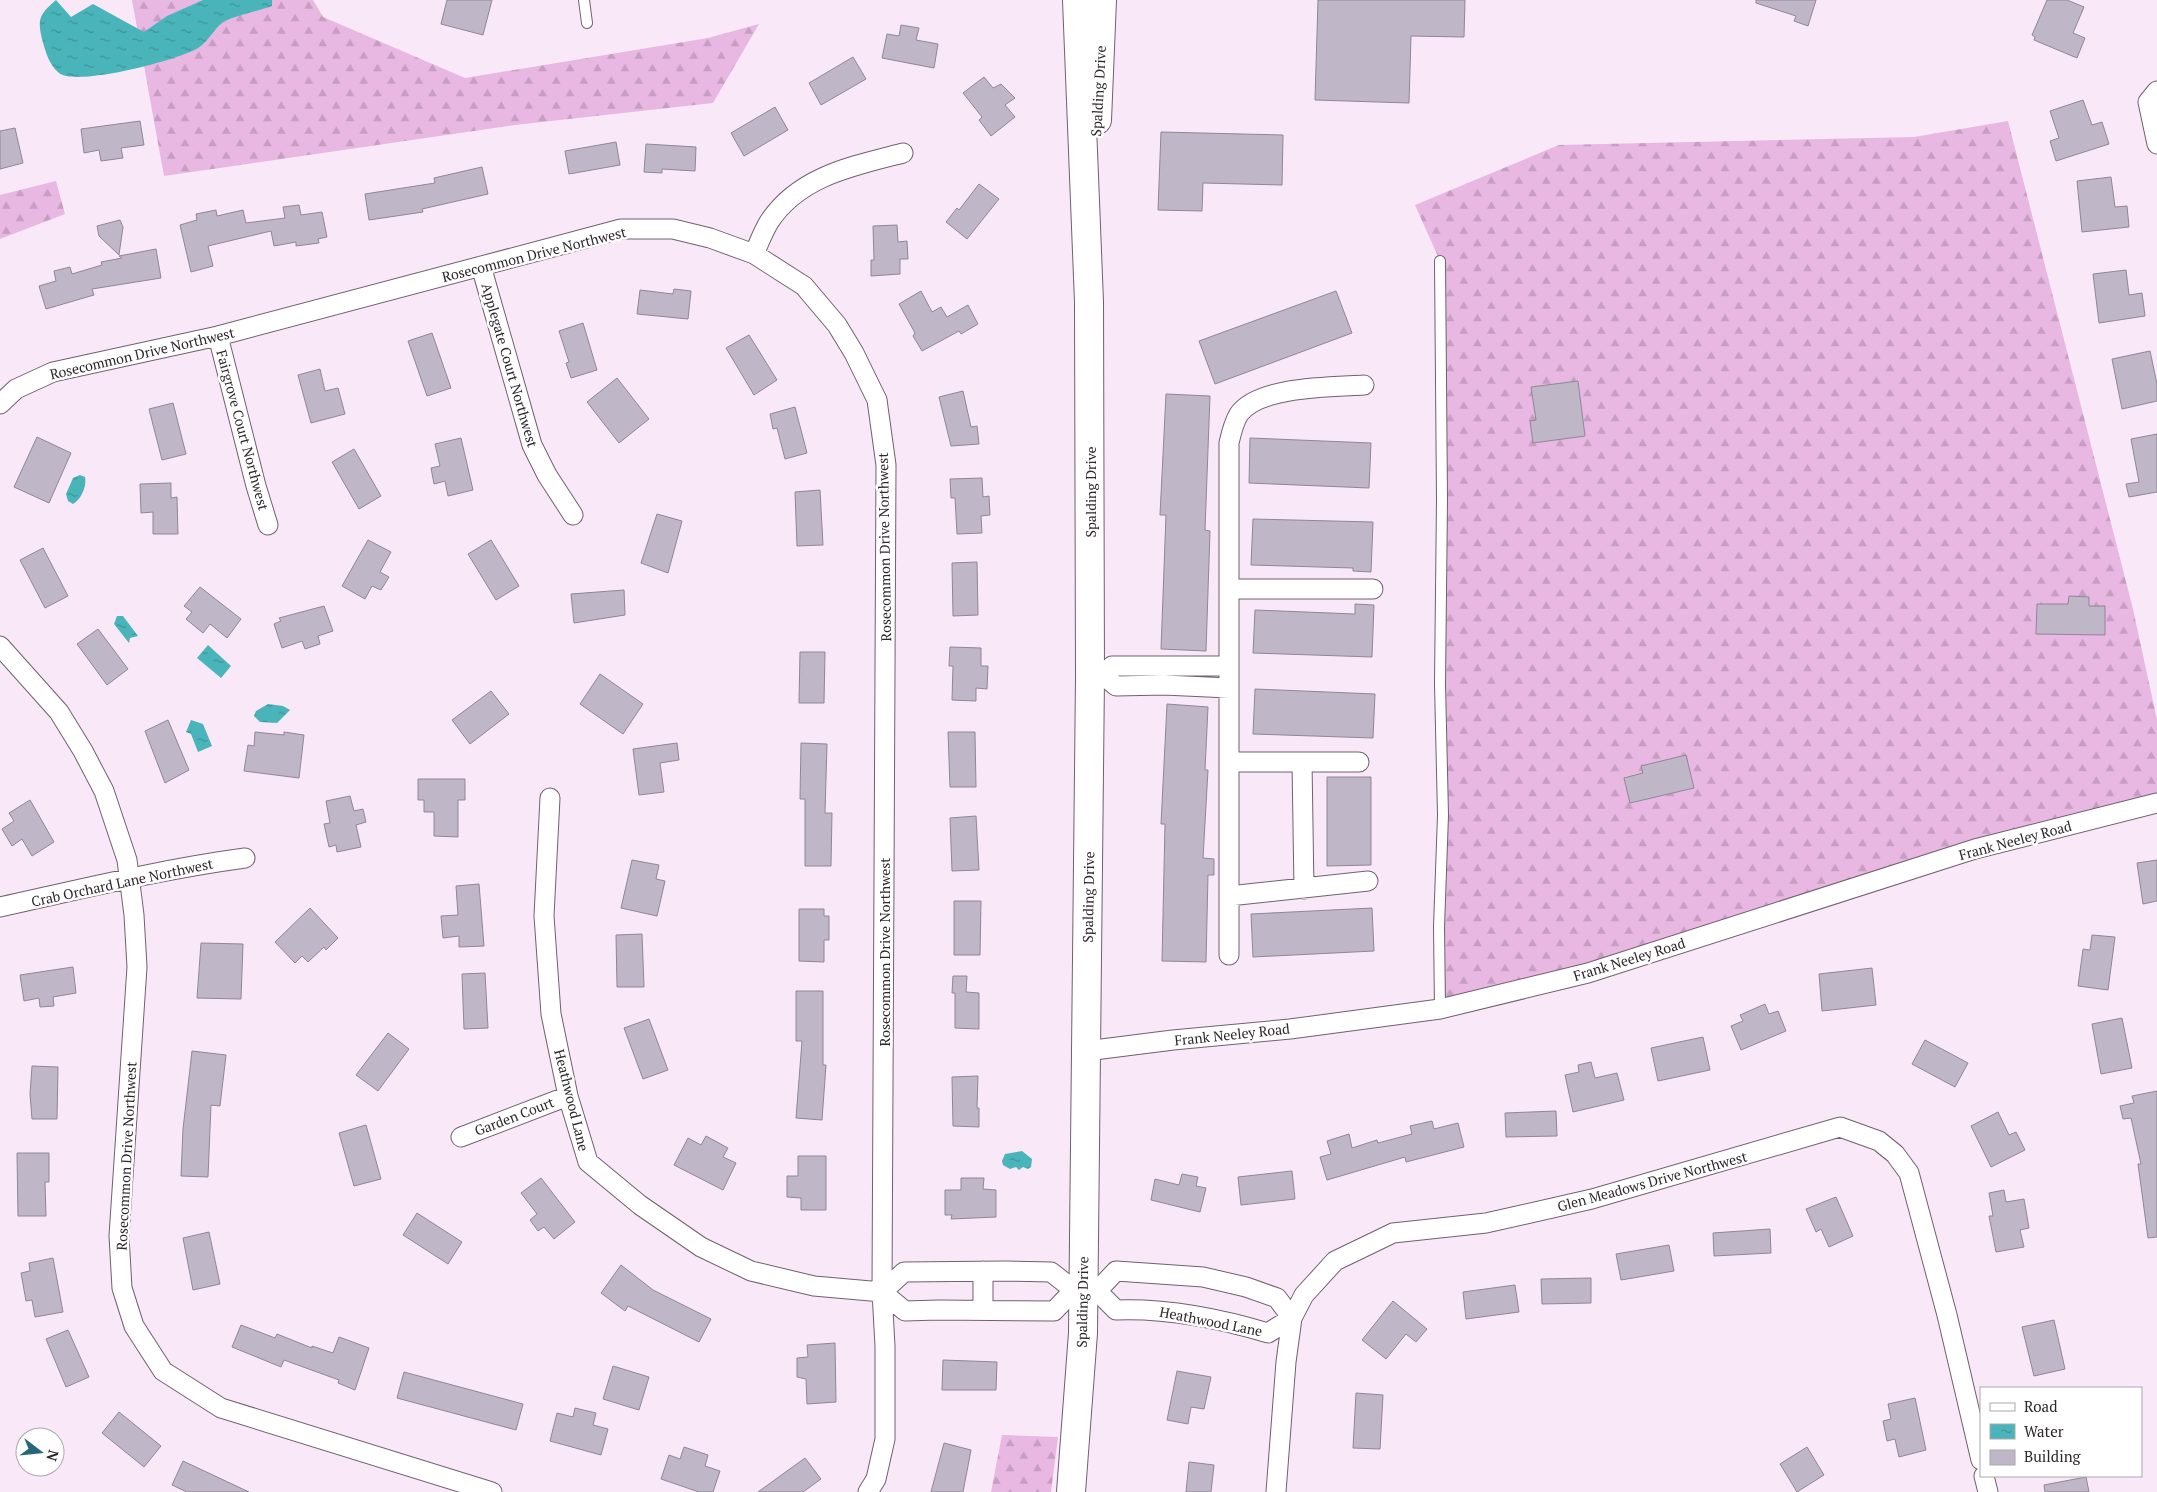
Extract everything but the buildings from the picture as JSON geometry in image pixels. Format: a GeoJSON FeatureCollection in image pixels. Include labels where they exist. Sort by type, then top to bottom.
{"type":"FeatureCollection","features":[{"type":"Feature","properties":{"kind":"main road","name":"Spalding Drive"},"geometry":{"type":"LineString","coordinates":[[1071,1492],[1085,1290],[1086,1051],[1097,676],[1088,302],[1077,0]]}},
{"type":"Feature","properties":{"kind":"main road","name":"Spalding Drive"},"geometry":{"type":"LineString","coordinates":[[1088,302],[1102,0]]}},
{"type":"Feature","properties":{"kind":"street"},"geometry":{"type":"LineString","coordinates":[[2157,91],[2148,102],[2157,144]]}},
{"type":"Feature","properties":{"kind":"street"},"geometry":{"type":"LineString","coordinates":[[754,254],[769,222],[792,195],[825,175],[903,153]]}},
{"type":"Feature","properties":{"kind":"street","name":"Rosecommon Drive Northwest"},"geometry":{"type":"LineString","coordinates":[[0,404],[16,389],[53,372],[218,336],[620,229],[673,229],[710,238],[754,254],[804,286],[837,325],[854,353],[877,400],[886,465],[882,1292],[885,1346],[885,1439],[876,1479],[868,1492]]}},
{"type":"Feature","properties":{"kind":"street","name":"Applegate Court Northwest"},"geometry":{"type":"LineString","coordinates":[[481,266],[532,445],[547,475],[573,515]]}},
{"type":"Feature","properties":{"kind":"street","name":"Fairgrove Court Northwest"},"geometry":{"type":"LineString","coordinates":[[218,336],[256,486],[268,525]]}},
{"type":"Feature","properties":{"kind":"street"},"geometry":{"type":"LineString","coordinates":[[1229,955],[1229,443],[1240,413],[1254,402],[1281,392],[1364,385]]}},
{"type":"Feature","properties":{"kind":"street"},"geometry":{"type":"LineString","coordinates":[[1229,589],[1373,589]]}},
{"type":"Feature","properties":{"kind":"street","name":"Rosecommon Drive Northwest"},"geometry":{"type":"LineString","coordinates":[[0,646],[59,712],[83,751],[104,791],[127,860],[134,914],[137,967],[119,1236],[122,1288],[134,1326],[162,1370],[221,1408],[492,1492]]}},
{"type":"Feature","properties":{"kind":"street"},"geometry":{"type":"LineString","coordinates":[[1229,666],[1112,666],[1097,676],[1116,686],[1164,685],[1229,688]]}},
{"type":"Feature","properties":{"kind":"street"},"geometry":{"type":"LineString","coordinates":[[1229,762],[1359,762]]}},
{"type":"Feature","properties":{"kind":"street"},"geometry":{"type":"LineString","coordinates":[[1302,762],[1304,888]]}},
{"type":"Feature","properties":{"kind":"street","name":"Heathwood Lane"},"geometry":{"type":"LineString","coordinates":[[550,798],[544,916],[551,1014],[568,1096],[588,1162],[640,1205],[701,1248],[751,1271],[814,1286],[882,1292],[904,1272],[1051,1272],[1085,1290],[1116,1310],[1141,1309],[1198,1316],[1268,1333],[1292,1318]]}},
{"type":"Feature","properties":{"kind":"street","name":"Frank Neeley Road"},"geometry":{"type":"LineString","coordinates":[[1086,1051],[1172,1040],[1290,1029],[1440,1008],[1588,973],[1975,849],[2157,803]]}},
{"type":"Feature","properties":{"kind":"street","name":"Crab Orchard Lane Northwest"},"geometry":{"type":"LineString","coordinates":[[0,907],[205,863],[245,858]]}},
{"type":"Feature","properties":{"kind":"street"},"geometry":{"type":"LineString","coordinates":[[1229,896],[1368,881]]}},
{"type":"Feature","properties":{"kind":"street","name":"Garden Court"},"geometry":{"type":"LineString","coordinates":[[461,1137],[568,1096]]}},
{"type":"Feature","properties":{"kind":"street","name":"Glen Meadows Drive Northwest"},"geometry":{"type":"LineString","coordinates":[[1276,1492],[1286,1362],[1292,1318],[1304,1295],[1334,1261],[1393,1232],[1486,1223],[1592,1199],[1840,1127],[1879,1141],[1895,1154],[1909,1173],[1947,1315],[1980,1456]]}},
{"type":"Feature","properties":{"kind":"street"},"geometry":{"type":"LineString","coordinates":[[983,1271],[983,1310]]}},
{"type":"Feature","properties":{"kind":"street"},"geometry":{"type":"LineString","coordinates":[[882,1292],[905,1311],[1054,1311],[1116,1271],[1202,1277],[1246,1287],[1277,1298],[1292,1318]]}},
{"type":"Feature","properties":{"kind":"lane"},"geometry":{"type":"LineString","coordinates":[[584,0],[587,23]]}},
{"type":"Feature","properties":{"kind":"lane"},"geometry":{"type":"LineString","coordinates":[[1440,261],[1442,500],[1440,684],[1443,815],[1439,927],[1440,1008]]}},
{"type":"Feature","properties":{"kind":"green space"},"geometry":{"type":"Polygon","coordinates":[[[132,0],[313,0],[323,17],[465,78],[708,38],[759,24],[713,103],[515,125],[164,176],[132,0]]]}},
{"type":"Feature","properties":{"kind":"green space"},"geometry":{"type":"Polygon","coordinates":[[[2008,121],[2133,609],[2157,720],[2157,803],[1440,1009],[1440,261],[1415,205],[1559,145],[1914,137],[2008,121]]]}},
{"type":"Feature","properties":{"kind":"green space"},"geometry":{"type":"Polygon","coordinates":[[[56,181],[65,214],[0,239],[0,195],[56,181]]]}},
{"type":"Feature","properties":{"kind":"green space"},"geometry":{"type":"Polygon","coordinates":[[[1002,1435],[1058,1437],[1051,1492],[991,1492],[1002,1435]]]}},
{"type":"Feature","properties":{"kind":"water"},"geometry":{"type":"Polygon","coordinates":[[[56,0],[71,17],[93,4],[144,32],[167,16],[203,0],[272,0],[272,6],[222,23],[205,43],[187,53],[150,65],[86,77],[69,76],[59,73],[50,62],[46,52],[40,21],[46,9],[56,0]]]}},
{"type":"Feature","properties":{"kind":"water"},"geometry":{"type":"Polygon","coordinates":[[[80,475],[85,477],[84,488],[79,499],[73,504],[68,501],[66,494],[73,478],[80,475]]]}},
{"type":"Feature","properties":{"kind":"water"},"geometry":{"type":"Polygon","coordinates":[[[117,616],[123,616],[138,636],[130,638],[129,643],[114,624],[117,616]]]}},
{"type":"Feature","properties":{"kind":"water"},"geometry":{"type":"Polygon","coordinates":[[[208,645],[231,666],[221,678],[197,658],[208,645]]]}},
{"type":"Feature","properties":{"kind":"water"},"geometry":{"type":"Polygon","coordinates":[[[268,704],[283,706],[290,710],[277,723],[260,722],[254,716],[256,711],[268,704]]]}},
{"type":"Feature","properties":{"kind":"water"},"geometry":{"type":"Polygon","coordinates":[[[191,720],[203,724],[212,746],[198,752],[191,734],[186,732],[191,720]]]}},
{"type":"Feature","properties":{"kind":"water"},"geometry":{"type":"Polygon","coordinates":[[[1022,1151],[1032,1159],[1031,1167],[1028,1169],[1023,1167],[1019,1170],[1016,1167],[1010,1169],[1003,1165],[1002,1161],[1005,1154],[1022,1151]]]}}]}
